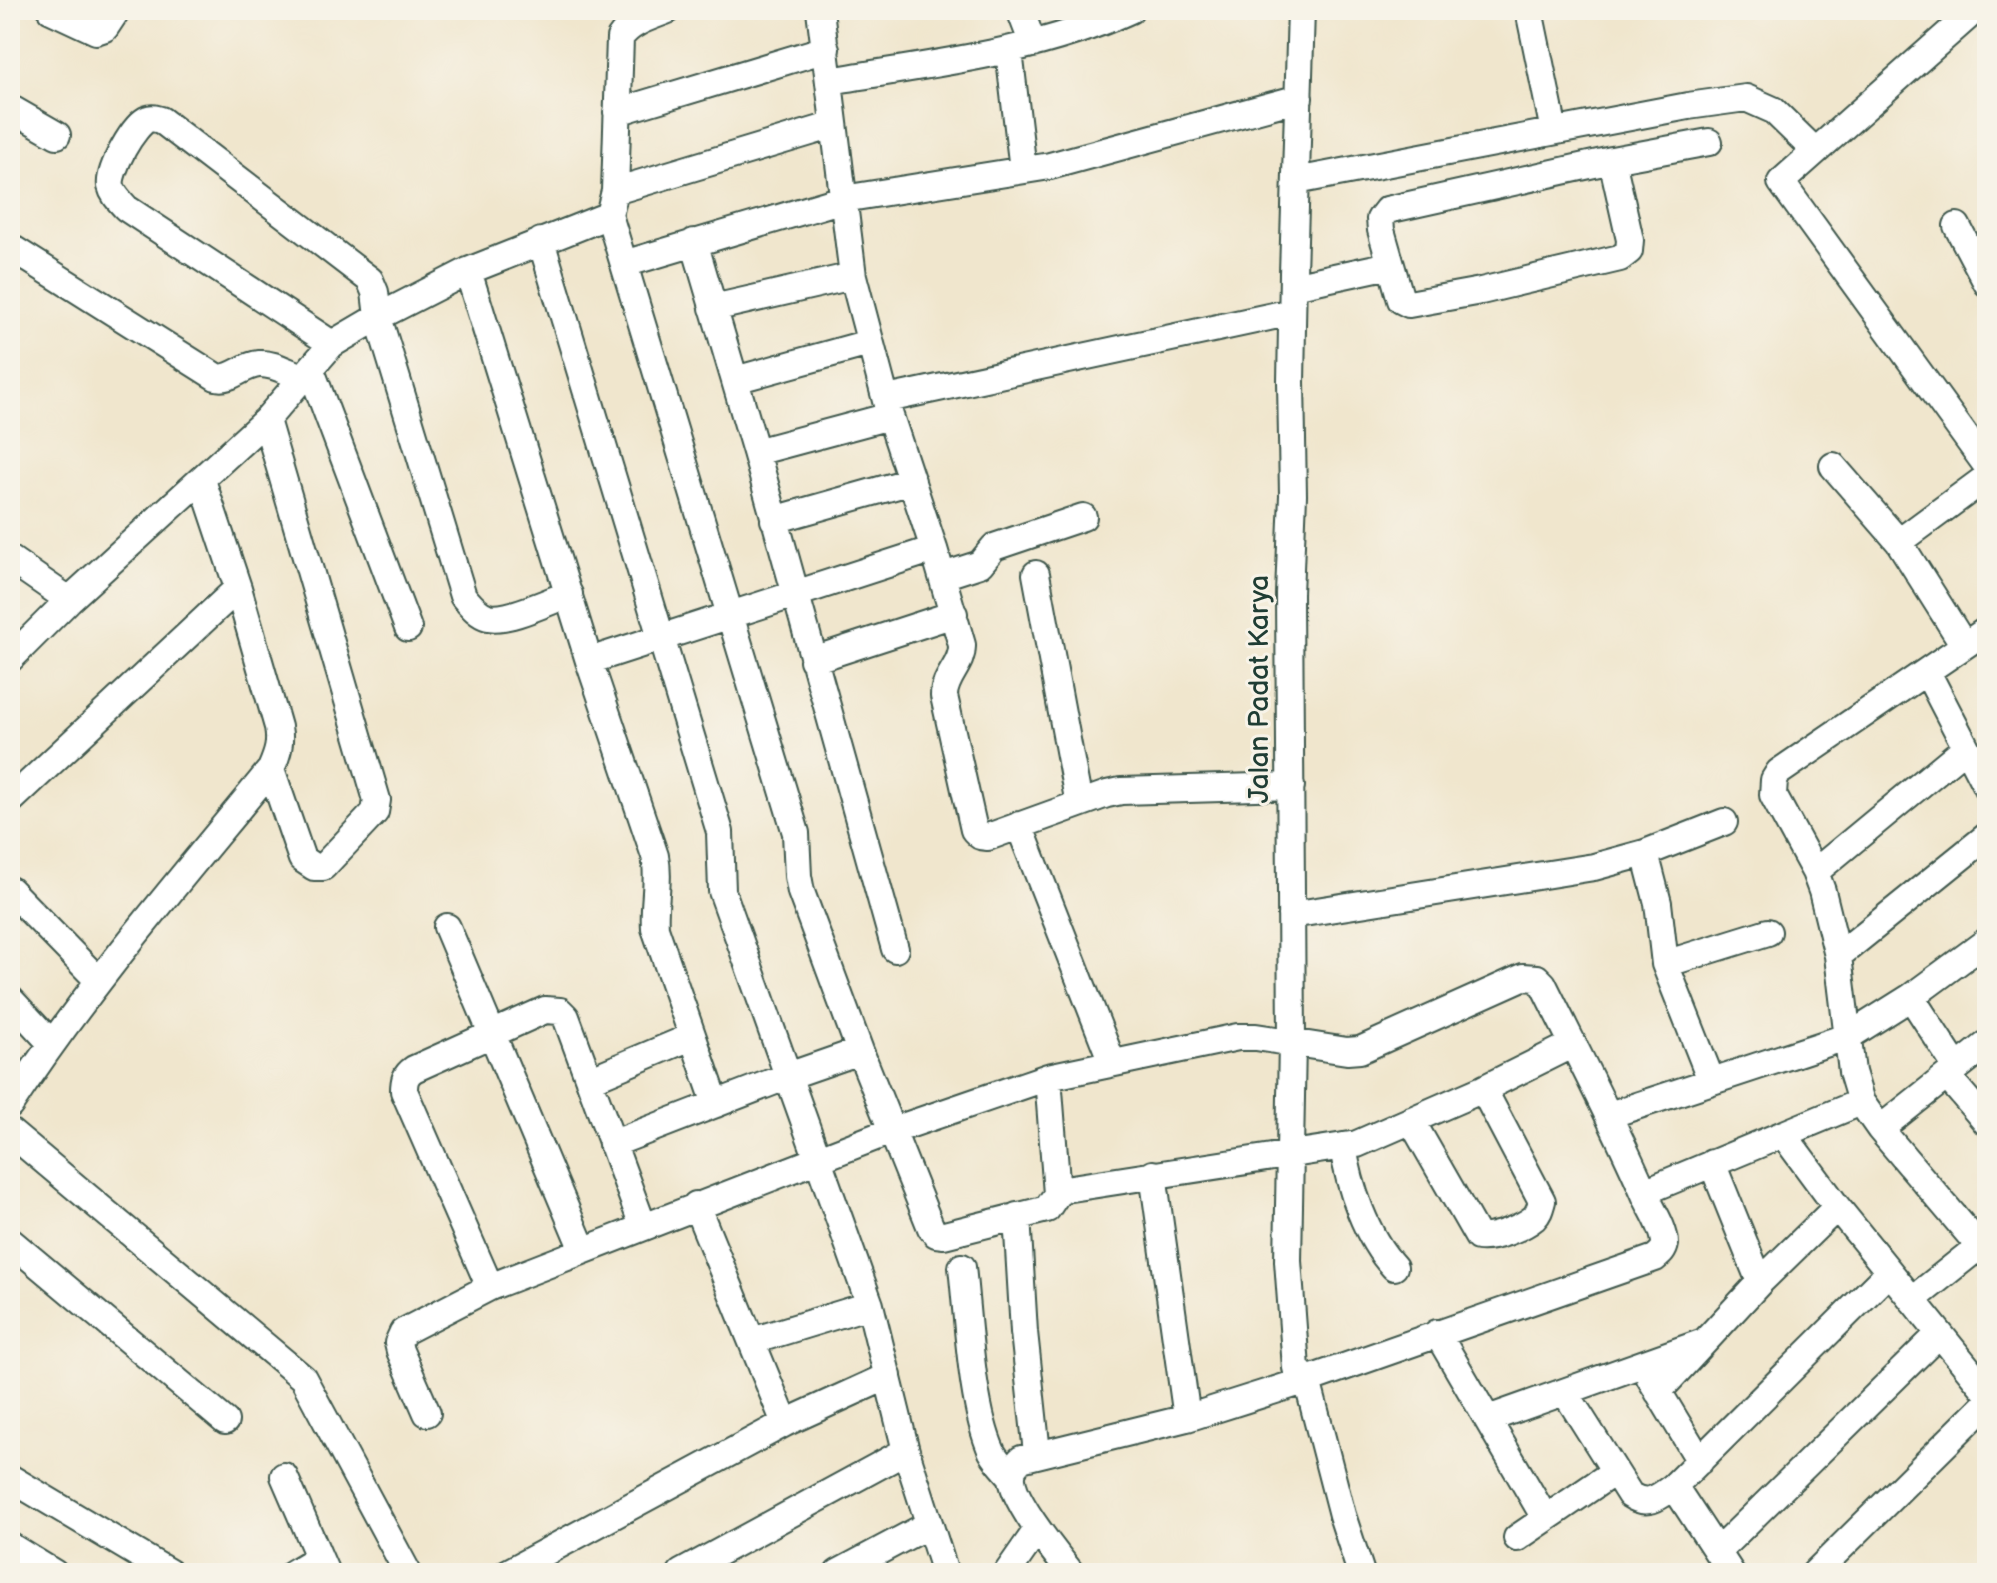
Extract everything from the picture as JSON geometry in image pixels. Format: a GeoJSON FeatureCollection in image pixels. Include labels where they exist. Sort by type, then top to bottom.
{"type":"FeatureCollection","features":[{"type":"Feature","properties":{"kind":"street"},"geometry":{"type":"LineString","coordinates":[[51,10],[96,31],[105,28],[117,10]]}},
{"type":"Feature","properties":{"kind":"street"},"geometry":{"type":"LineString","coordinates":[[668,10],[634,24],[620,38],[612,203],[624,264],[796,833],[801,892],[891,1131],[936,1234],[944,1235],[1047,1209],[1057,1194],[1065,1189],[1357,1144],[1483,1089],[1573,1044]]}},
{"type":"Feature","properties":{"kind":"street"},"geometry":{"type":"LineString","coordinates":[[820,10],[853,276],[869,343],[943,576],[963,653],[947,681],[944,696],[974,830],[980,836],[988,837],[1107,794],[1138,790],[1291,786]]}},
{"type":"Feature","properties":{"kind":"street"},"geometry":{"type":"LineString","coordinates":[[1020,10],[1023,170]]}},
{"type":"Feature","properties":{"kind":"street"},"geometry":{"type":"LineString","coordinates":[[830,81],[1021,47],[1103,16],[1130,10]]}},
{"type":"Feature","properties":{"kind":"street","name":"Jalan Padat Karya"},"geometry":{"type":"LineString","coordinates":[[1301,10],[1292,299],[1293,495],[1289,594],[1292,1042],[1288,1261],[1302,1374],[1361,1573]]}},
{"type":"Feature","properties":{"kind":"street"},"geometry":{"type":"LineString","coordinates":[[1975,10],[1781,182],[1987,466]]}},
{"type":"Feature","properties":{"kind":"street"},"geometry":{"type":"LineString","coordinates":[[1530,15],[1554,131]]}},
{"type":"Feature","properties":{"kind":"street"},"geometry":{"type":"LineString","coordinates":[[617,112],[826,49]]}},
{"type":"Feature","properties":{"kind":"street"},"geometry":{"type":"LineString","coordinates":[[624,264],[843,199],[1050,166],[1299,98]]}},
{"type":"Feature","properties":{"kind":"street"},"geometry":{"type":"LineString","coordinates":[[1296,181],[1688,106],[1746,98],[1773,110],[1815,151]]}},
{"type":"Feature","properties":{"kind":"street"},"geometry":{"type":"LineString","coordinates":[[10,108],[57,135]]}},
{"type":"Feature","properties":{"kind":"street"},"geometry":{"type":"LineString","coordinates":[[332,344],[126,208],[117,198],[111,186],[111,172],[145,120],[161,120],[370,280],[378,317],[463,596],[472,607],[486,617],[502,618],[569,594]]}},
{"type":"Feature","properties":{"kind":"street"},"geometry":{"type":"LineString","coordinates":[[10,659],[69,600],[266,420],[332,344],[468,271],[541,241],[612,203],[834,125]]}},
{"type":"Feature","properties":{"kind":"street"},"geometry":{"type":"LineString","coordinates":[[1612,160],[1630,240],[1629,251],[1620,258],[1481,291],[1409,304],[1402,302],[1380,223],[1387,210],[1612,160],[1709,142]]}},
{"type":"Feature","properties":{"kind":"street"},"geometry":{"type":"LineString","coordinates":[[1957,226],[1987,283]]}},
{"type":"Feature","properties":{"kind":"street"},"geometry":{"type":"LineString","coordinates":[[541,241],[720,832],[722,891],[870,1305],[906,1451],[945,1573]]}},
{"type":"Feature","properties":{"kind":"street"},"geometry":{"type":"LineString","coordinates":[[694,242],[895,949]]}},
{"type":"Feature","properties":{"kind":"street"},"geometry":{"type":"LineString","coordinates":[[10,247],[216,377],[224,378],[245,367],[260,364],[307,374]]}},
{"type":"Feature","properties":{"kind":"street"},"geometry":{"type":"LineString","coordinates":[[756,452],[888,407],[1292,299],[1390,265]]}},
{"type":"Feature","properties":{"kind":"street"},"geometry":{"type":"LineString","coordinates":[[468,271],[589,661],[655,856],[658,881],[655,928],[716,1104]]}},
{"type":"Feature","properties":{"kind":"street"},"geometry":{"type":"LineString","coordinates":[[713,308],[853,276]]}},
{"type":"Feature","properties":{"kind":"street"},"geometry":{"type":"LineString","coordinates":[[735,380],[869,343]]}},
{"type":"Feature","properties":{"kind":"street"},"geometry":{"type":"LineString","coordinates":[[307,374],[408,628]]}},
{"type":"Feature","properties":{"kind":"street"},"geometry":{"type":"LineString","coordinates":[[266,420],[377,800],[375,812],[323,867],[314,867],[302,859],[271,769]]}},
{"type":"Feature","properties":{"kind":"street"},"geometry":{"type":"LineString","coordinates":[[1833,466],[1899,542],[1964,645]]}},
{"type":"Feature","properties":{"kind":"street"},"geometry":{"type":"LineString","coordinates":[[1899,542],[1987,477]]}},
{"type":"Feature","properties":{"kind":"street"},"geometry":{"type":"LineString","coordinates":[[10,1105],[98,980],[271,769],[280,742],[238,588],[202,480]]}},
{"type":"Feature","properties":{"kind":"street"},"geometry":{"type":"LineString","coordinates":[[774,520],[912,481]]}},
{"type":"Feature","properties":{"kind":"street"},"geometry":{"type":"LineString","coordinates":[[943,576],[980,564],[994,547],[1083,517]]}},
{"type":"Feature","properties":{"kind":"street"},"geometry":{"type":"LineString","coordinates":[[589,661],[934,549]]}},
{"type":"Feature","properties":{"kind":"street"},"geometry":{"type":"LineString","coordinates":[[10,559],[69,600]]}},
{"type":"Feature","properties":{"kind":"street"},"geometry":{"type":"LineString","coordinates":[[1036,574],[1079,804]]}},
{"type":"Feature","properties":{"kind":"street"},"geometry":{"type":"LineString","coordinates":[[10,801],[238,588]]}},
{"type":"Feature","properties":{"kind":"street"},"geometry":{"type":"LineString","coordinates":[[813,660],[954,614]]}},
{"type":"Feature","properties":{"kind":"street"},"geometry":{"type":"LineString","coordinates":[[1912,1300],[1985,1247],[1880,1129],[1861,1102],[1852,1072],[1838,956],[1815,872],[1773,795],[1774,780],[1779,772],[1987,630]]}},
{"type":"Feature","properties":{"kind":"street"},"geometry":{"type":"LineString","coordinates":[[1927,672],[1987,788]]}},
{"type":"Feature","properties":{"kind":"street"},"geometry":{"type":"LineString","coordinates":[[1815,872],[1965,748]]}},
{"type":"Feature","properties":{"kind":"street"},"geometry":{"type":"LineString","coordinates":[[1291,915],[1594,867],[1645,853],[1724,822]]}},
{"type":"Feature","properties":{"kind":"street"},"geometry":{"type":"LineString","coordinates":[[1019,825],[1112,1062]]}},
{"type":"Feature","properties":{"kind":"street"},"geometry":{"type":"LineString","coordinates":[[1838,956],[1987,836]]}},
{"type":"Feature","properties":{"kind":"street"},"geometry":{"type":"LineString","coordinates":[[1645,853],[1658,903],[1665,964],[1711,1080]]}},
{"type":"Feature","properties":{"kind":"street"},"geometry":{"type":"LineString","coordinates":[[10,890],[98,980]]}},
{"type":"Feature","properties":{"kind":"street"},"geometry":{"type":"LineString","coordinates":[[447,927],[583,1250]]}},
{"type":"Feature","properties":{"kind":"street"},"geometry":{"type":"LineString","coordinates":[[1665,964],[1768,932]]}},
{"type":"Feature","properties":{"kind":"street"},"geometry":{"type":"LineString","coordinates":[[1609,1115],[1849,1036],[1911,997],[1987,941]]}},
{"type":"Feature","properties":{"kind":"street"},"geometry":{"type":"LineString","coordinates":[[427,1413],[400,1351],[399,1337],[403,1332],[490,1287],[819,1157],[1048,1077],[1238,1037],[1360,1050],[1530,976],[1543,984],[1609,1115],[1664,1237],[1665,1246],[1655,1258],[1437,1333],[1302,1374],[1187,1418],[1037,1453],[1021,1459],[1014,1466],[1011,1476]]}},
{"type":"Feature","properties":{"kind":"street"},"geometry":{"type":"LineString","coordinates":[[1911,997],[1952,1072],[1987,1123]]}},
{"type":"Feature","properties":{"kind":"street"},"geometry":{"type":"LineString","coordinates":[[10,999],[51,1043]]}},
{"type":"Feature","properties":{"kind":"street"},"geometry":{"type":"LineString","coordinates":[[490,1287],[404,1091],[404,1082],[407,1074],[414,1069],[545,1010],[560,1011],[566,1017],[643,1226]]}},
{"type":"Feature","properties":{"kind":"street"},"geometry":{"type":"LineString","coordinates":[[589,1080],[691,1037]]}},
{"type":"Feature","properties":{"kind":"street"},"geometry":{"type":"LineString","coordinates":[[1880,1129],[1987,1044]]}},
{"type":"Feature","properties":{"kind":"street"},"geometry":{"type":"LineString","coordinates":[[612,1144],[860,1051]]}},
{"type":"Feature","properties":{"kind":"street"},"geometry":{"type":"LineString","coordinates":[[1048,1077],[1057,1194]]}},
{"type":"Feature","properties":{"kind":"street"},"geometry":{"type":"LineString","coordinates":[[1411,1120],[1478,1237],[1490,1237],[1527,1222],[1538,1214],[1542,1201],[1483,1089]]}},
{"type":"Feature","properties":{"kind":"street"},"geometry":{"type":"LineString","coordinates":[[1644,1192],[1861,1102]]}},
{"type":"Feature","properties":{"kind":"street"},"geometry":{"type":"LineString","coordinates":[[10,1132],[303,1378],[408,1573]]}},
{"type":"Feature","properties":{"kind":"street"},"geometry":{"type":"LineString","coordinates":[[1783,1134],[1837,1207],[1987,1392]]}},
{"type":"Feature","properties":{"kind":"street"},"geometry":{"type":"LineString","coordinates":[[1343,1146],[1350,1186],[1359,1209],[1394,1267]]}},
{"type":"Feature","properties":{"kind":"street"},"geometry":{"type":"LineString","coordinates":[[1712,1163],[1760,1282]]}},
{"type":"Feature","properties":{"kind":"street"},"geometry":{"type":"LineString","coordinates":[[1153,1174],[1187,1418]]}},
{"type":"Feature","properties":{"kind":"street"},"geometry":{"type":"LineString","coordinates":[[696,1205],[785,1423]]}},
{"type":"Feature","properties":{"kind":"street"},"geometry":{"type":"LineString","coordinates":[[1658,1392],[1760,1282],[1837,1207]]}},
{"type":"Feature","properties":{"kind":"street"},"geometry":{"type":"LineString","coordinates":[[1017,1216],[1024,1332],[1037,1453]]}},
{"type":"Feature","properties":{"kind":"street"},"geometry":{"type":"LineString","coordinates":[[10,1241],[225,1421]]}},
{"type":"Feature","properties":{"kind":"street"},"geometry":{"type":"LineString","coordinates":[[962,1267],[978,1396],[986,1435],[994,1455],[1011,1476],[1037,1530],[1071,1573]]}},
{"type":"Feature","properties":{"kind":"street"},"geometry":{"type":"LineString","coordinates":[[1565,1392],[1630,1495],[1646,1502],[1657,1499],[1700,1461],[1889,1272]]}},
{"type":"Feature","properties":{"kind":"street"},"geometry":{"type":"LineString","coordinates":[[752,1341],[870,1305]]}},
{"type":"Feature","properties":{"kind":"street"},"geometry":{"type":"LineString","coordinates":[[1437,1333],[1545,1518]]}},
{"type":"Feature","properties":{"kind":"street"},"geometry":{"type":"LineString","coordinates":[[1674,1486],[1724,1562],[1939,1334]]}},
{"type":"Feature","properties":{"kind":"street"},"geometry":{"type":"LineString","coordinates":[[1488,1419],[1705,1342]]}},
{"type":"Feature","properties":{"kind":"street"},"geometry":{"type":"LineString","coordinates":[[1641,1364],[1700,1461]]}},
{"type":"Feature","properties":{"kind":"street"},"geometry":{"type":"LineString","coordinates":[[507,1573],[785,1423],[888,1376]]}},
{"type":"Feature","properties":{"kind":"street"},"geometry":{"type":"LineString","coordinates":[[1815,1573],[1987,1403]]}},
{"type":"Feature","properties":{"kind":"street"},"geometry":{"type":"LineString","coordinates":[[681,1573],[906,1451]]}},
{"type":"Feature","properties":{"kind":"street"},"geometry":{"type":"LineString","coordinates":[[1517,1538],[1614,1472]]}},
{"type":"Feature","properties":{"kind":"street"},"geometry":{"type":"LineString","coordinates":[[284,1476],[322,1565],[293,1573]]}},
{"type":"Feature","properties":{"kind":"street"},"geometry":{"type":"LineString","coordinates":[[10,1478],[170,1573]]}},
{"type":"Feature","properties":{"kind":"street"},"geometry":{"type":"LineString","coordinates":[[838,1573],[928,1525]]}},
{"type":"Feature","properties":{"kind":"street"},"geometry":{"type":"LineString","coordinates":[[1007,1573],[1037,1530]]}},
{"type":"Feature","properties":{"kind":"street"},"geometry":{"type":"LineString","coordinates":[[10,1546],[54,1573]]}}]}
